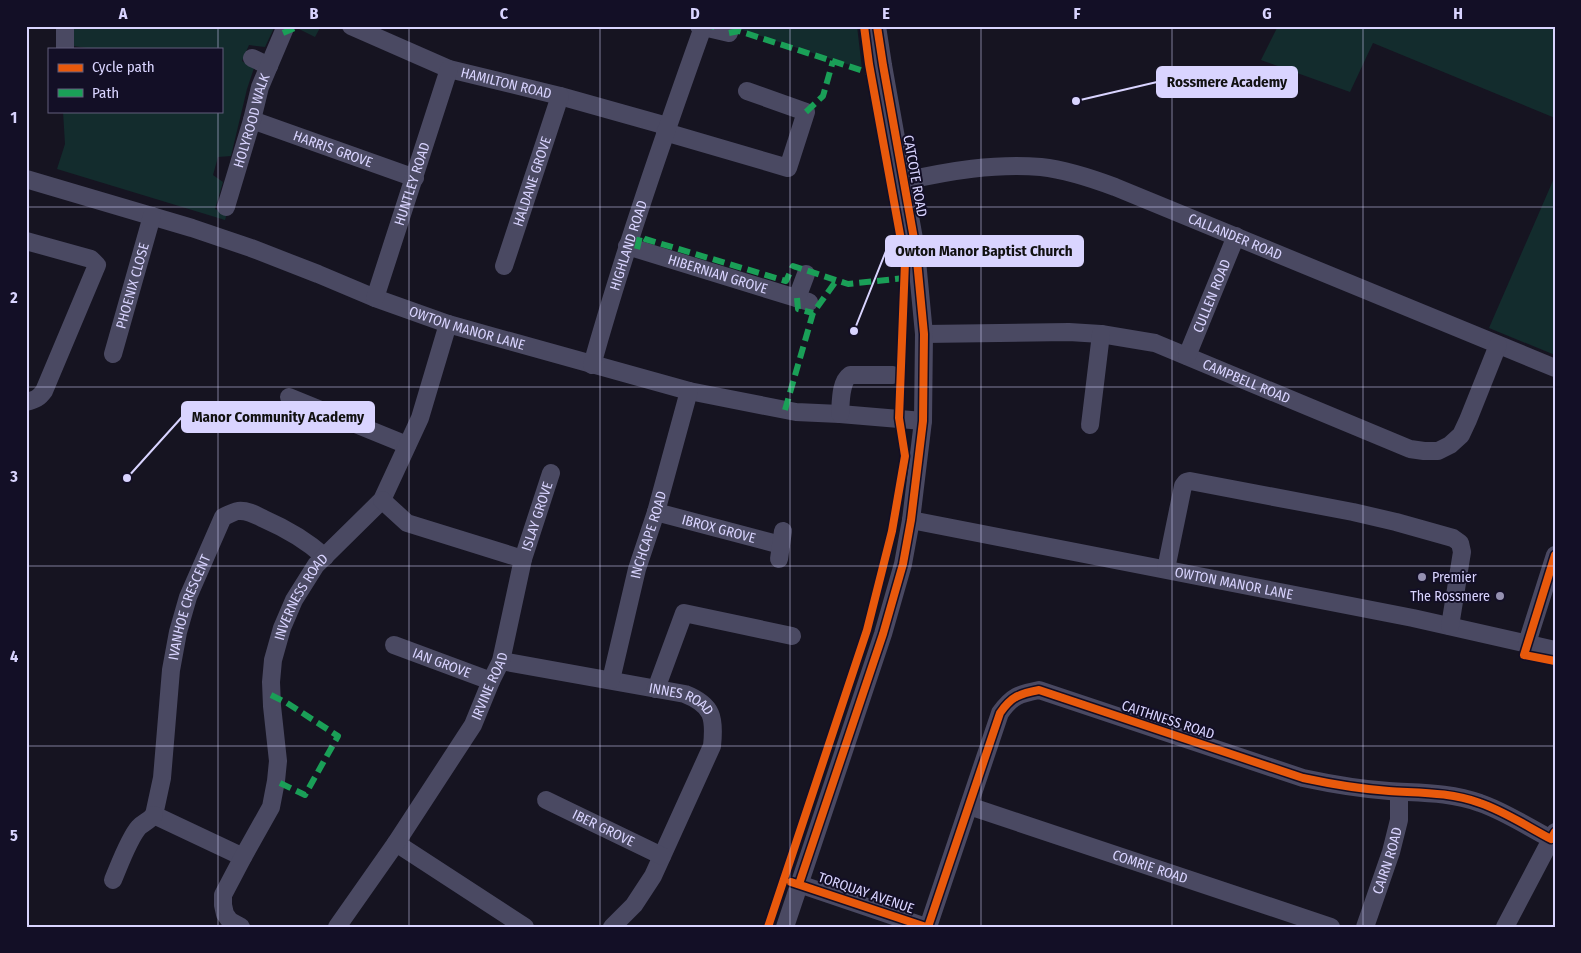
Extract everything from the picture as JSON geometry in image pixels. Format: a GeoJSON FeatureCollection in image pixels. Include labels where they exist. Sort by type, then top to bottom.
{"type":"FeatureCollection","features":[{"type":"Feature","properties":{"kind":"street"},"geometry":{"type":"LineString","coordinates":[[65,26],[66,48]]}},
{"type":"Feature","properties":{"kind":"street","name":"HAMILTON ROAD"},"geometry":{"type":"LineString","coordinates":[[351,26],[450,69],[560,96],[666,129]]}},
{"type":"Feature","properties":{"kind":"street","name":"CATCOTE ROAD"},"geometry":{"type":"LineString","coordinates":[[785,927],[883,634],[912,520],[923,420],[924,334],[916,250],[877,26]]}},
{"type":"Feature","properties":{"kind":"street"},"geometry":{"type":"LineString","coordinates":[[701,27],[729,33]]}},
{"type":"Feature","properties":{"kind":"street","name":"HIGHLAND ROAD"},"geometry":{"type":"LineString","coordinates":[[592,365],[627,246],[701,27]]}},
{"type":"Feature","properties":{"kind":"street","name":"HOLYROOD WALK"},"geometry":{"type":"LineString","coordinates":[[226,207],[227,173],[252,120],[255,101],[285,28]]}},
{"type":"Feature","properties":{"kind":"street","name":"HOLYROOD WALK"},"geometry":{"type":"LineString","coordinates":[[252,58],[269,66]]}},
{"type":"Feature","properties":{"kind":"street","name":"HUNTLEY ROAD"},"geometry":{"type":"LineString","coordinates":[[375,298],[450,69]]}},
{"type":"Feature","properties":{"kind":"street"},"geometry":{"type":"LineString","coordinates":[[666,129],[788,168],[806,112],[747,92]]}},
{"type":"Feature","properties":{"kind":"street","name":"HALDANE GROVE"},"geometry":{"type":"LineString","coordinates":[[504,266],[560,96]]}},
{"type":"Feature","properties":{"kind":"street","name":"HARRIS GROVE"},"geometry":{"type":"LineString","coordinates":[[252,120],[415,178]]}},
{"type":"Feature","properties":{"kind":"street","name":"CALLANDER ROAD"},"geometry":{"type":"LineString","coordinates":[[904,181],[982,168],[1042,167],[1080,174],[1236,236],[1555,368]]}},
{"type":"Feature","properties":{"kind":"street","name":"OWTON MANOR LANE"},"geometry":{"type":"LineString","coordinates":[[26,179],[152,216],[251,248],[375,298],[448,324],[592,365],[689,391],[796,412],[923,420]]}},
{"type":"Feature","properties":{"kind":"street","name":"PHOENIX CLOSE"},"geometry":{"type":"LineString","coordinates":[[113,354],[114,318],[152,216]]}},
{"type":"Feature","properties":{"kind":"street","name":"CULLEN ROAD"},"geometry":{"type":"LineString","coordinates":[[1187,356],[1236,236]]}},
{"type":"Feature","properties":{"kind":"street"},"geometry":{"type":"LineString","coordinates":[[26,241],[90,259],[97,265],[44,391],[40,397],[26,402]]}},
{"type":"Feature","properties":{"kind":"street","name":"HIBERNIAN GROVE"},"geometry":{"type":"LineString","coordinates":[[627,246],[803,300],[806,274]]}},
{"type":"Feature","properties":{"kind":"street","name":"INVERNESS ROAD"},"geometry":{"type":"LineString","coordinates":[[241,927],[230,921],[225,914],[223,896],[271,807],[278,761],[271,682],[273,660],[282,628],[294,600],[316,565],[382,500],[420,418],[448,324]]}},
{"type":"Feature","properties":{"kind":"street","name":"CAMPBELL ROAD"},"geometry":{"type":"LineString","coordinates":[[924,334],[1069,332],[1101,334],[1155,344],[1410,450],[1424,452],[1438,451],[1450,445],[1461,435],[1498,345]]}},
{"type":"Feature","properties":{"kind":"street"},"geometry":{"type":"LineString","coordinates":[[1092,426],[1101,334]]}},
{"type":"Feature","properties":{"kind":"street"},"geometry":{"type":"LineString","coordinates":[[840,414],[844,384],[847,376],[893,375]]}},
{"type":"Feature","properties":{"kind":"street","name":"INCHCAPE ROAD"},"geometry":{"type":"LineString","coordinates":[[612,680],[637,568],[656,512],[689,391]]}},
{"type":"Feature","properties":{"kind":"street"},"geometry":{"type":"LineString","coordinates":[[289,397],[407,446]]}},
{"type":"Feature","properties":{"kind":"street","name":"ISLAY GROVE"},"geometry":{"type":"LineString","coordinates":[[523,559],[551,472]]}},
{"type":"Feature","properties":{"kind":"street"},"geometry":{"type":"LineString","coordinates":[[1166,569],[1183,486],[1186,482],[1190,481],[1353,512],[1453,538],[1460,543],[1462,552],[1450,626]]}},
{"type":"Feature","properties":{"kind":"street"},"geometry":{"type":"LineString","coordinates":[[382,500],[407,523],[523,559]]}},
{"type":"Feature","properties":{"kind":"street","name":"IVANHOE CRESCENT"},"geometry":{"type":"LineString","coordinates":[[154,815],[162,778],[171,670],[178,632],[188,597],[223,517],[238,511],[249,512],[299,536],[325,557]]}},
{"type":"Feature","properties":{"kind":"street","name":"IBROX GROVE"},"geometry":{"type":"LineString","coordinates":[[656,512],[781,545]]}},
{"type":"Feature","properties":{"kind":"street","name":"OWTON MANOR LANE"},"geometry":{"type":"LineString","coordinates":[[912,520],[1450,626],[1555,650]]}},
{"type":"Feature","properties":{"kind":"street"},"geometry":{"type":"LineString","coordinates":[[1527,643],[1555,555]]}},
{"type":"Feature","properties":{"kind":"street","name":"IRVINE ROAD"},"geometry":{"type":"LineString","coordinates":[[337,927],[396,843],[473,725],[501,661],[523,559]]}},
{"type":"Feature","properties":{"kind":"street"},"geometry":{"type":"LineString","coordinates":[[656,689],[684,613],[792,636]]}},
{"type":"Feature","properties":{"kind":"street","name":"IAN GROVE"},"geometry":{"type":"LineString","coordinates":[[395,644],[491,681]]}},
{"type":"Feature","properties":{"kind":"street","name":"INNES ROAD"},"geometry":{"type":"LineString","coordinates":[[501,661],[685,694],[697,699],[706,706],[711,716],[714,729],[712,746],[653,876],[634,905],[612,927]]}},
{"type":"Feature","properties":{"kind":"street","name":"CAITHNESS ROAD"},"geometry":{"type":"LineString","coordinates":[[927,927],[1000,714],[1006,705],[1020,694],[1039,690],[1302,778],[1334,785],[1399,792],[1436,793],[1479,802],[1553,836]]}},
{"type":"Feature","properties":{"kind":"street","name":"CAIRN ROAD"},"geometry":{"type":"LineString","coordinates":[[1365,927],[1392,852],[1399,820],[1399,792]]}},
{"type":"Feature","properties":{"kind":"street","name":"IBER GROVE"},"geometry":{"type":"LineString","coordinates":[[546,800],[662,856]]}},
{"type":"Feature","properties":{"kind":"street","name":"COMRIE ROAD"},"geometry":{"type":"LineString","coordinates":[[969,806],[1331,927]]}},
{"type":"Feature","properties":{"kind":"street"},"geometry":{"type":"LineString","coordinates":[[113,880],[117,856],[140,825],[147,823],[154,815],[243,857]]}},
{"type":"Feature","properties":{"kind":"street"},"geometry":{"type":"LineString","coordinates":[[1505,927],[1553,836]]}},
{"type":"Feature","properties":{"kind":"street"},"geometry":{"type":"LineString","coordinates":[[396,843],[525,927]]}},
{"type":"Feature","properties":{"kind":"street","name":"TORQUAY AVENUE"},"geometry":{"type":"LineString","coordinates":[[799,884],[927,927]]}},
{"type":"Feature","properties":{"kind":"green space"},"geometry":{"type":"Polygon","coordinates":[[[73,26],[275,26],[265,47],[249,45],[242,61],[254,68],[231,156],[218,157],[213,175],[223,182],[215,209],[227,213],[225,220],[57,169],[65,144],[63,112],[222,112],[222,48],[87,48],[73,46],[73,26]]]}},
{"type":"Feature","properties":{"kind":"green space"},"geometry":{"type":"Polygon","coordinates":[[[293,26],[321,26],[315,37],[293,26]]]}},
{"type":"Feature","properties":{"kind":"green space"},"geometry":{"type":"Polygon","coordinates":[[[730,26],[857,26],[862,69],[730,26]]]}},
{"type":"Feature","properties":{"kind":"green space"},"geometry":{"type":"Polygon","coordinates":[[[1278,26],[1555,26],[1555,118],[1373,43],[1350,92],[1261,60],[1278,26]]]}},
{"type":"Feature","properties":{"kind":"green space"},"geometry":{"type":"Polygon","coordinates":[[[1555,176],[1555,355],[1489,328],[1555,176]]]}},
{"type":"Feature","properties":{"kind":"marked path"},"geometry":{"type":"LineString","coordinates":[[283,33],[299,26]]}},
{"type":"Feature","properties":{"kind":"marked path"},"geometry":{"type":"LineString","coordinates":[[729,33],[739,31],[870,73]]}},
{"type":"Feature","properties":{"kind":"marked path"},"geometry":{"type":"LineString","coordinates":[[806,112],[823,96],[833,61]]}},
{"type":"Feature","properties":{"kind":"marked path"},"geometry":{"type":"LineString","coordinates":[[637,249],[640,236],[786,281],[793,266],[848,284],[905,278]]}},
{"type":"Feature","properties":{"kind":"marked path"},"geometry":{"type":"LineString","coordinates":[[785,410],[813,313],[836,281]]}},
{"type":"Feature","properties":{"kind":"marked path"},"geometry":{"type":"LineString","coordinates":[[797,298],[798,309],[813,313]]}},
{"type":"Feature","properties":{"kind":"marked path"},"geometry":{"type":"LineString","coordinates":[[271,695],[287,703],[338,736],[305,795],[276,781]]}},
{"type":"Feature","properties":{"kind":"cycle path"},"geometry":{"type":"LineString","coordinates":[[768,927],[867,630],[892,531],[905,456],[899,418],[905,262],[869,64],[864,26]]}},
{"type":"Feature","properties":{"kind":"cycle path"},"geometry":{"type":"LineString","coordinates":[[799,884],[883,634],[903,564],[911,520],[923,421],[924,334],[916,250],[877,26]]}},
{"type":"Feature","properties":{"kind":"cycle path"},"geometry":{"type":"LineString","coordinates":[[1555,555],[1524,655],[1555,661]]}},
{"type":"Feature","properties":{"kind":"cycle path"},"geometry":{"type":"LineString","coordinates":[[928,927],[1000,713],[1016,697],[1039,690],[1303,778],[1367,789],[1435,794],[1469,799],[1498,810],[1551,839],[1555,832]]}},
{"type":"Feature","properties":{"kind":"cycle path"},"geometry":{"type":"LineString","coordinates":[[791,882],[926,927]]}},
{"type":"Feature","properties":{"kind":"place","name":"Rossmere Academy"},"geometry":{"type":"Point","coordinates":[1076,101]}},
{"type":"Feature","properties":{"kind":"place","name":"Owton Manor Baptist Church"},"geometry":{"type":"Point","coordinates":[854,331]}},
{"type":"Feature","properties":{"kind":"place","name":"Manor Community Academy"},"geometry":{"type":"Point","coordinates":[127,478]}},
{"type":"Feature","properties":{"kind":"place","name":"Premier"},"geometry":{"type":"Point","coordinates":[1422,577]}},
{"type":"Feature","properties":{"kind":"place","name":"The Rossmere"},"geometry":{"type":"Point","coordinates":[1500,596]}}]}
